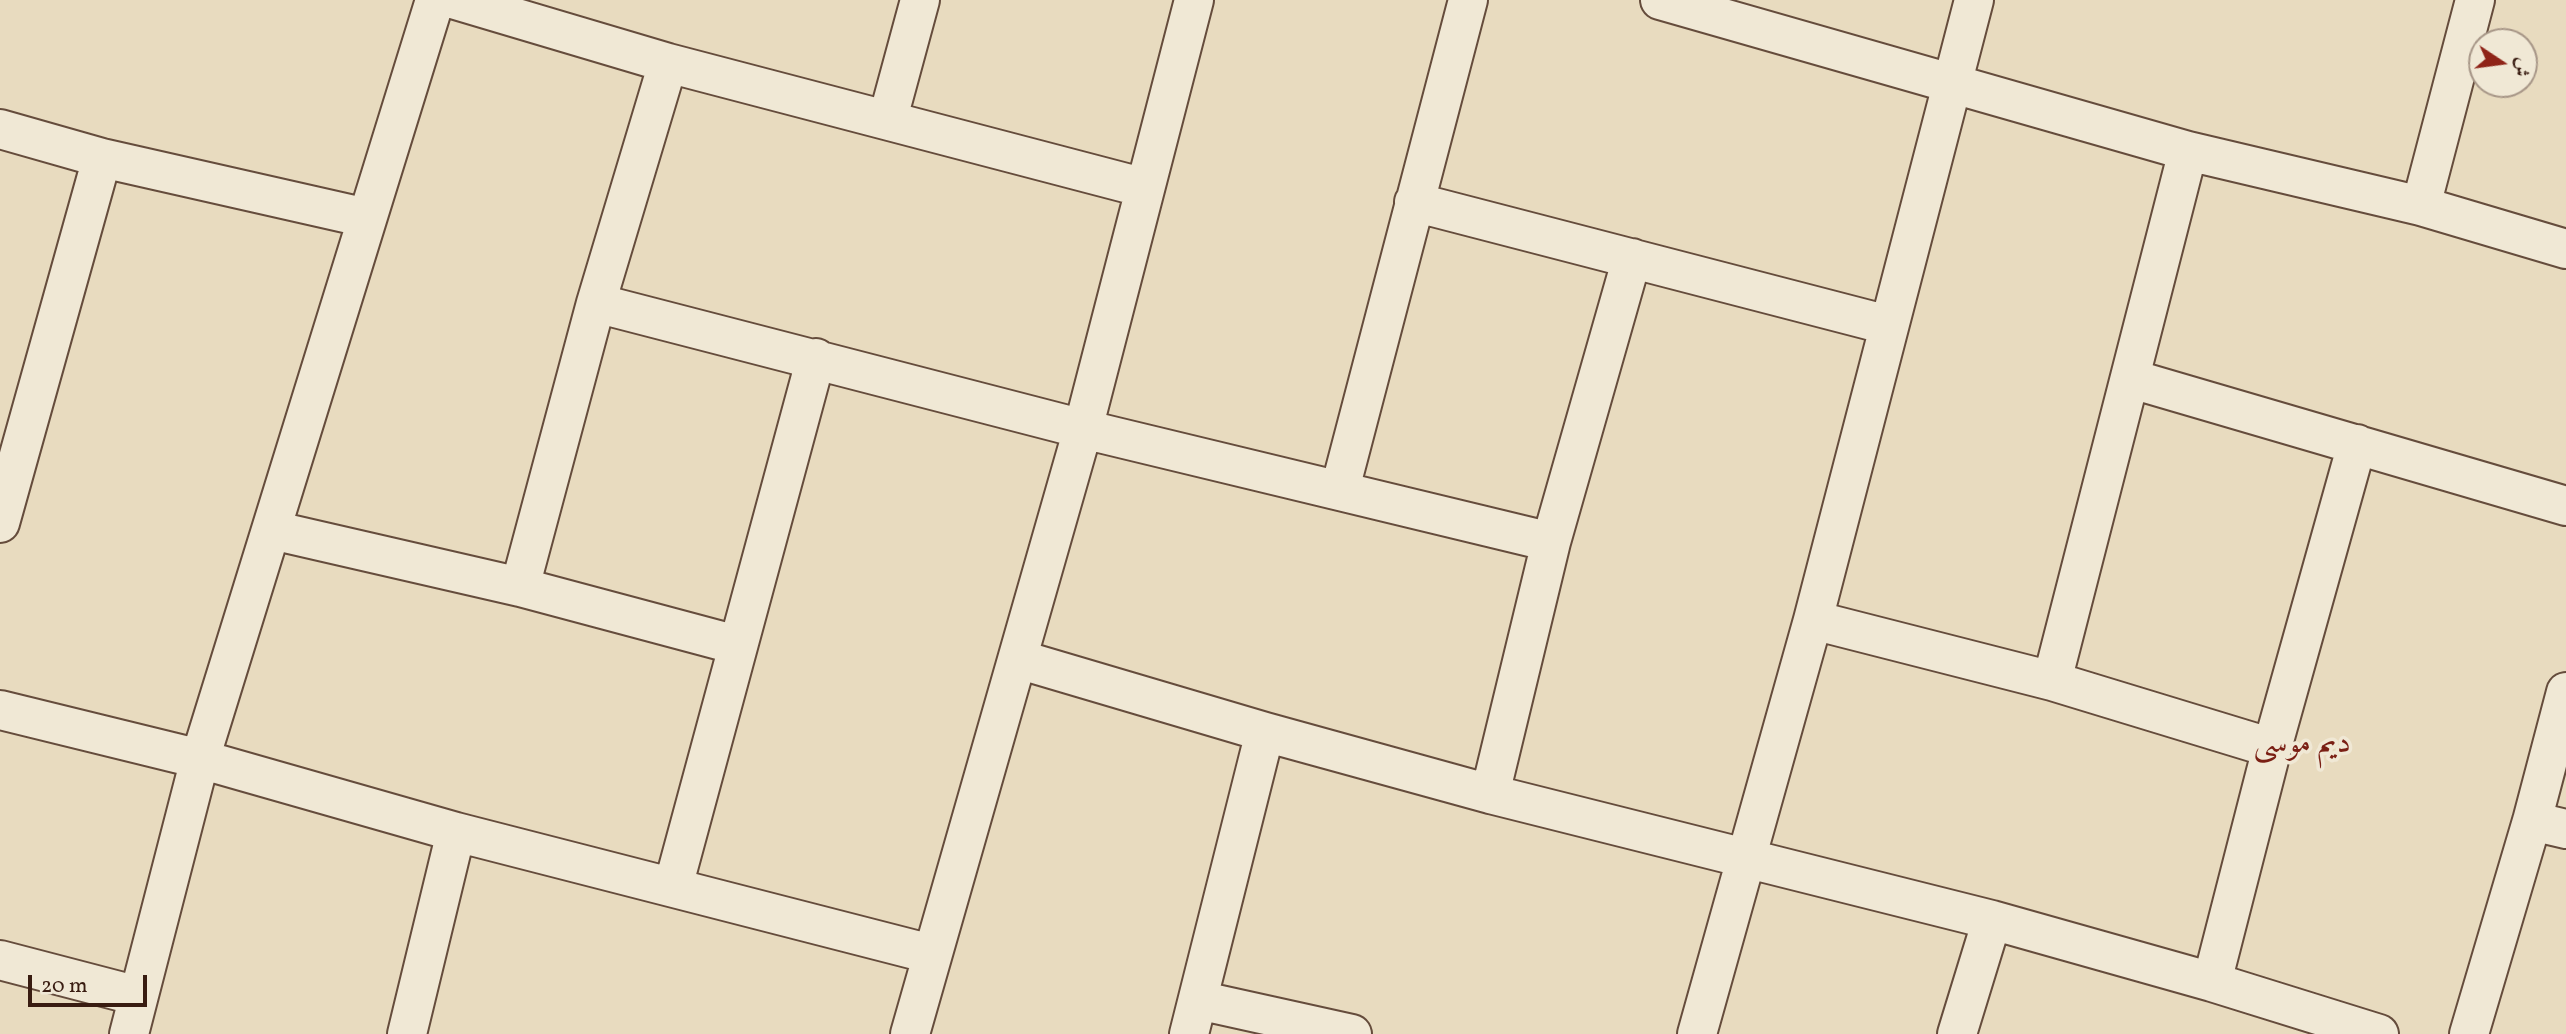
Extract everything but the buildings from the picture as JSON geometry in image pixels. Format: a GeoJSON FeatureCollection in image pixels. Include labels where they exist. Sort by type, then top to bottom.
{"type":"FeatureCollection","features":[{"type":"Feature","properties":{"kind":"street"},"geometry":{"type":"LineString","coordinates":[[130,1034],[201,759],[435,0]]}},
{"type":"Feature","properties":{"kind":"street"},"geometry":{"type":"LineString","coordinates":[[456,0],[668,63],[888,118],[1144,188]]}},
{"type":"Feature","properties":{"kind":"street"},"geometry":{"type":"LineString","coordinates":[[888,118],[920,0]]}},
{"type":"Feature","properties":{"kind":"street"},"geometry":{"type":"LineString","coordinates":[[910,1034],[1083,429],[1194,0]]}},
{"type":"Feature","properties":{"kind":"street"},"geometry":{"type":"LineString","coordinates":[[1340,489],[1468,0]]}},
{"type":"Feature","properties":{"kind":"street"},"geometry":{"type":"LineString","coordinates":[[1660,0],[2188,151],[2421,206],[2566,249]]}},
{"type":"Feature","properties":{"kind":"street"},"geometry":{"type":"LineString","coordinates":[[1698,1034],[1813,620],[1974,0]]}},
{"type":"Feature","properties":{"kind":"street"},"geometry":{"type":"LineString","coordinates":[[2421,206],[2475,0]]}},
{"type":"Feature","properties":{"kind":"street"},"geometry":{"type":"LineString","coordinates":[[520,587],[596,303],[668,63]]}},
{"type":"Feature","properties":{"kind":"street"},"geometry":{"type":"LineString","coordinates":[[0,129],[102,158],[367,218]]}},
{"type":"Feature","properties":{"kind":"street"},"geometry":{"type":"LineString","coordinates":[[2052,681],[2132,379],[2188,151]]}},
{"type":"Feature","properties":{"kind":"street"},"geometry":{"type":"LineString","coordinates":[[0,523],[7,465],[102,158]]}},
{"type":"Feature","properties":{"kind":"street"},"geometry":{"type":"LineString","coordinates":[[1414,202],[1888,325]]}},
{"type":"Feature","properties":{"kind":"street"},"geometry":{"type":"LineString","coordinates":[[1490,793],[1551,542],[1632,258]]}},
{"type":"Feature","properties":{"kind":"street"},"geometry":{"type":"LineString","coordinates":[[596,303],[1083,429],[1551,542]]}},
{"type":"Feature","properties":{"kind":"street"},"geometry":{"type":"LineString","coordinates":[[673,887],[816,358]]}},
{"type":"Feature","properties":{"kind":"street"},"geometry":{"type":"LineString","coordinates":[[2132,379],[2566,506]]}},
{"type":"Feature","properties":{"kind":"street"},"geometry":{"type":"LineString","coordinates":[[2211,982],[2272,748],[2357,443]]}},
{"type":"Feature","properties":{"kind":"street"},"geometry":{"type":"LineString","coordinates":[[272,530],[520,587],[737,645]]}},
{"type":"Feature","properties":{"kind":"street"},"geometry":{"type":"LineString","coordinates":[[1813,620],[2052,681],[2272,748]]}},
{"type":"Feature","properties":{"kind":"street"},"geometry":{"type":"LineString","coordinates":[[1018,659],[1265,732],[1490,793],[1992,919],[2379,1034]]}},
{"type":"Feature","properties":{"kind":"street"},"geometry":{"type":"LineString","coordinates":[[2469,1034],[2549,825],[2566,692]]}},
{"type":"Feature","properties":{"kind":"street"},"geometry":{"type":"LineString","coordinates":[[0,710],[201,759],[456,832],[932,954]]}},
{"type":"Feature","properties":{"kind":"street"},"geometry":{"type":"LineString","coordinates":[[1265,732],[1193,1017],[1352,1034]]}},
{"type":"Feature","properties":{"kind":"street"},"geometry":{"type":"LineString","coordinates":[[407,1034],[456,832]]}},
{"type":"Feature","properties":{"kind":"street"},"geometry":{"type":"LineString","coordinates":[[1957,1034],[1992,919]]}},
{"type":"Feature","properties":{"kind":"street"},"geometry":{"type":"LineString","coordinates":[[0,960],[138,996]]}},
{"type":"Feature","properties":{"kind":"district","name":"ديم موسى"},"geometry":{"type":"Point","coordinates":[2302,746]}}]}
